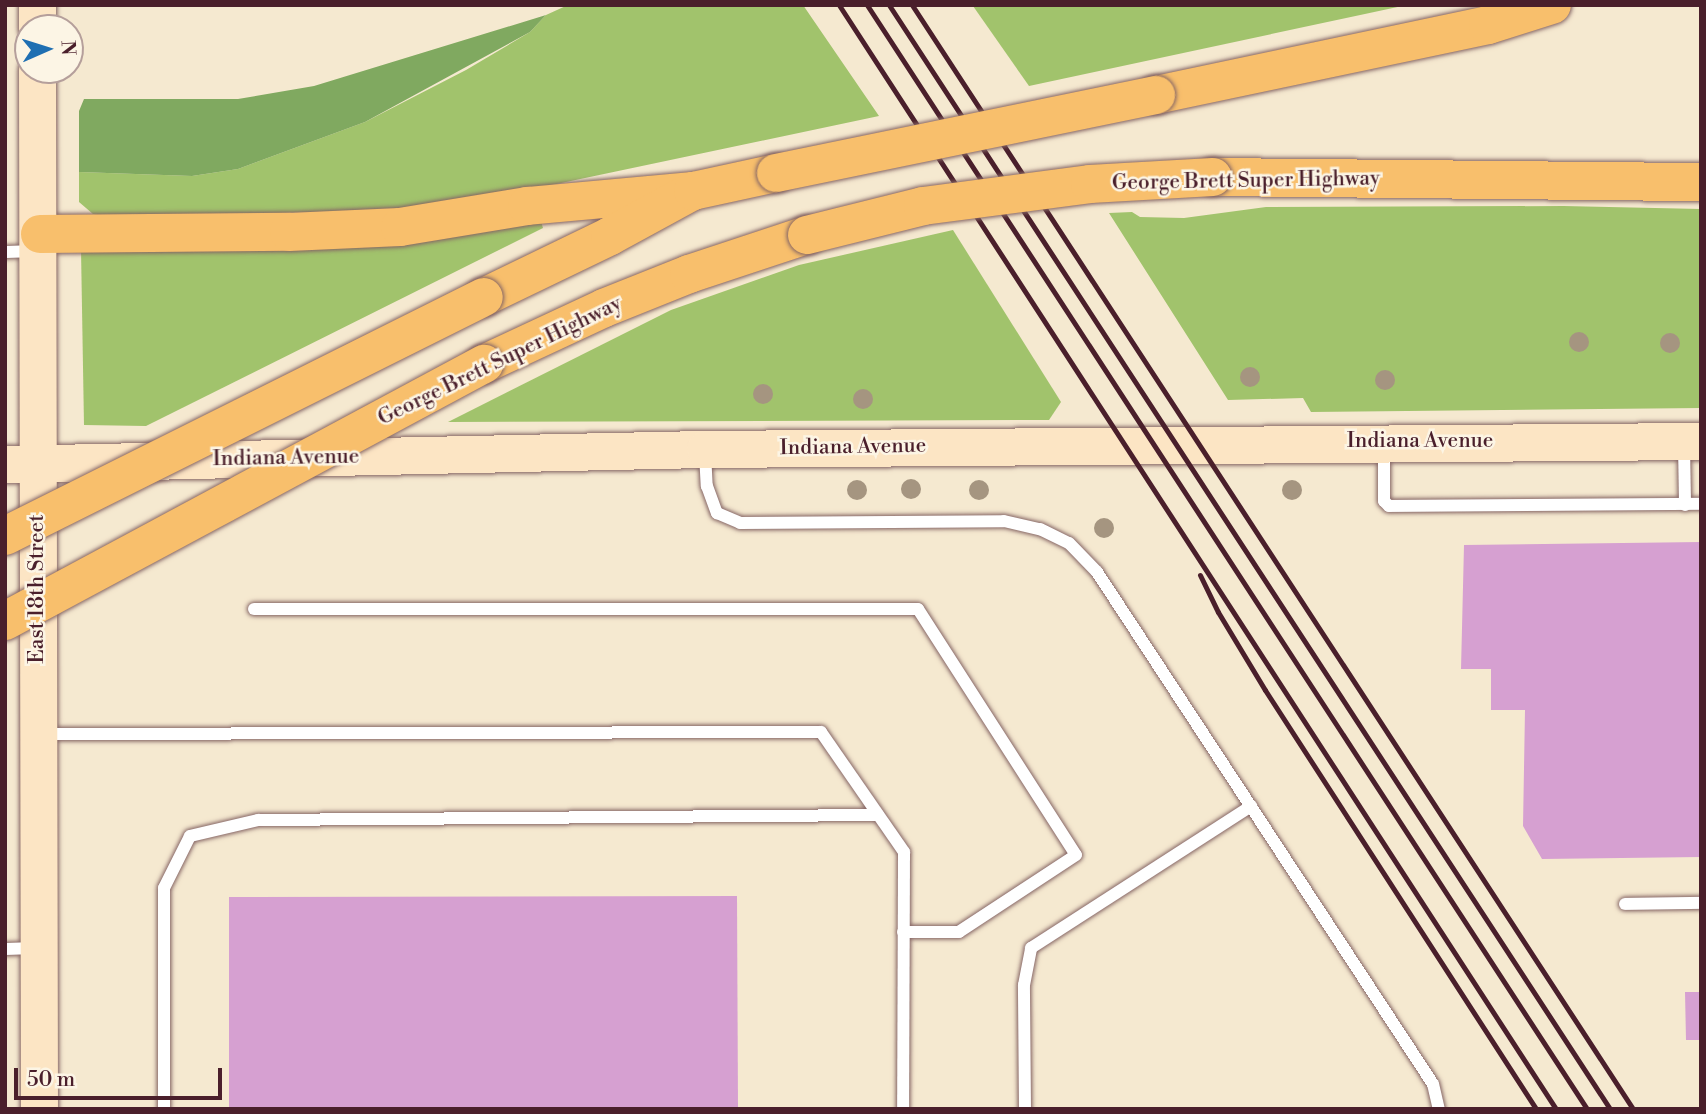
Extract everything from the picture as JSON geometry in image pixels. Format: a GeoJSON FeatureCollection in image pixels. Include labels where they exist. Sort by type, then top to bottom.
{"type":"FeatureCollection","features":[{"type":"Feature","properties":{"kind":"highway"},"geometry":{"type":"LineString","coordinates":[[28,246],[400,227],[527,206],[693,191],[1488,25],[1552,5]]}},
{"type":"Feature","properties":{"kind":"highway","name":"George Brett Super Highway"},"geometry":{"type":"LineString","coordinates":[[5,621],[484,365],[604,308],[689,274],[807,235],[923,206],[1090,184],[1213,177],[1701,182]]}},
{"type":"Feature","properties":{"kind":"highway"},"geometry":{"type":"LineString","coordinates":[[5,536],[693,191]]}},
{"type":"Feature","properties":{"kind":"street","name":"East 18th Street"},"geometry":{"type":"LineString","coordinates":[[36,84],[21,464],[38,734],[22,948],[39,1109]]}},
{"type":"Feature","properties":{"kind":"street","name":"Indiana Avenue"},"geometry":{"type":"LineString","coordinates":[[21,464],[705,449],[1384,441],[1692,441]]}},
{"type":"Feature","properties":{"kind":"lane"},"geometry":{"type":"LineString","coordinates":[[1384,441],[1384,501],[1389,506],[1701,504]]}},
{"type":"Feature","properties":{"kind":"lane"},"geometry":{"type":"LineString","coordinates":[[1685,505],[1692,441]]}},
{"type":"Feature","properties":{"kind":"lane"},"geometry":{"type":"LineString","coordinates":[[705,449],[707,486],[717,513],[740,523],[1004,521],[1040,529],[1069,543],[1097,572],[1433,1084],[1439,1109]]}},
{"type":"Feature","properties":{"kind":"lane"},"geometry":{"type":"LineString","coordinates":[[254,609],[918,609],[1076,855],[959,932],[903,932]]}},
{"type":"Feature","properties":{"kind":"lane"},"geometry":{"type":"LineString","coordinates":[[38,734],[821,732],[904,852],[903,1109]]}},
{"type":"Feature","properties":{"kind":"lane"},"geometry":{"type":"LineString","coordinates":[[1025,1109],[1024,985],[1031,948],[1251,806]]}},
{"type":"Feature","properties":{"kind":"lane"},"geometry":{"type":"LineString","coordinates":[[164,1109],[164,888],[190,836],[258,820],[878,815]]}},
{"type":"Feature","properties":{"kind":"lane"},"geometry":{"type":"LineString","coordinates":[[1625,904],[1701,903]]}},
{"type":"Feature","properties":{"kind":"green space"},"geometry":{"type":"Polygon","coordinates":[[[568,5],[803,5],[879,116],[485,199],[389,210],[109,218],[93,214],[79,202],[79,172],[192,176],[238,169],[365,122],[466,70],[530,32],[546,15],[568,5]]]}},
{"type":"Feature","properties":{"kind":"green space"},"geometry":{"type":"Polygon","coordinates":[[[974,5],[1407,5],[1029,86],[973,6],[974,5]]]}},
{"type":"Feature","properties":{"kind":"green space"},"geometry":{"type":"Polygon","coordinates":[[[546,15],[530,32],[365,122],[238,169],[192,176],[79,172],[79,111],[84,99],[238,99],[314,86],[546,15]]]}},
{"type":"Feature","properties":{"kind":"green space"},"geometry":{"type":"Polygon","coordinates":[[[1563,206],[1701,209],[1701,408],[1311,412],[1303,398],[1228,400],[1109,213],[1132,212],[1140,217],[1184,218],[1266,207],[1563,206]]]}},
{"type":"Feature","properties":{"kind":"green space"},"geometry":{"type":"Polygon","coordinates":[[[540,218],[543,228],[146,426],[84,425],[81,249],[540,218]]]}},
{"type":"Feature","properties":{"kind":"green space"},"geometry":{"type":"Polygon","coordinates":[[[953,230],[1061,402],[1049,420],[448,422],[671,310],[799,265],[953,230]]]}},
{"type":"Feature","properties":{"kind":"building"},"geometry":{"type":"Polygon","coordinates":[[[1701,542],[1701,857],[1542,859],[1523,826],[1525,710],[1491,710],[1491,669],[1461,669],[1464,545],[1701,542]]]}},
{"type":"Feature","properties":{"kind":"building"},"geometry":{"type":"Polygon","coordinates":[[[737,896],[738,1109],[229,1109],[229,897],[737,896]]]}},
{"type":"Feature","properties":{"kind":"building"},"geometry":{"type":"Polygon","coordinates":[[[1685,992],[1701,992],[1701,1040],[1686,1040],[1685,992]]]}},
{"type":"Feature","properties":{"kind":"railway"},"geometry":{"type":"LineString","coordinates":[[839,5],[1556,1109]]}},
{"type":"Feature","properties":{"kind":"railway"},"geometry":{"type":"LineString","coordinates":[[867,5],[1587,1109]]}},
{"type":"Feature","properties":{"kind":"railway"},"geometry":{"type":"LineString","coordinates":[[889,5],[1610,1109]]}},
{"type":"Feature","properties":{"kind":"railway"},"geometry":{"type":"LineString","coordinates":[[912,5],[1633,1109]]}},
{"type":"Feature","properties":{"kind":"railway"},"geometry":{"type":"LineString","coordinates":[[1200,575],[1218,612],[1265,690],[1536,1109]]}}]}
